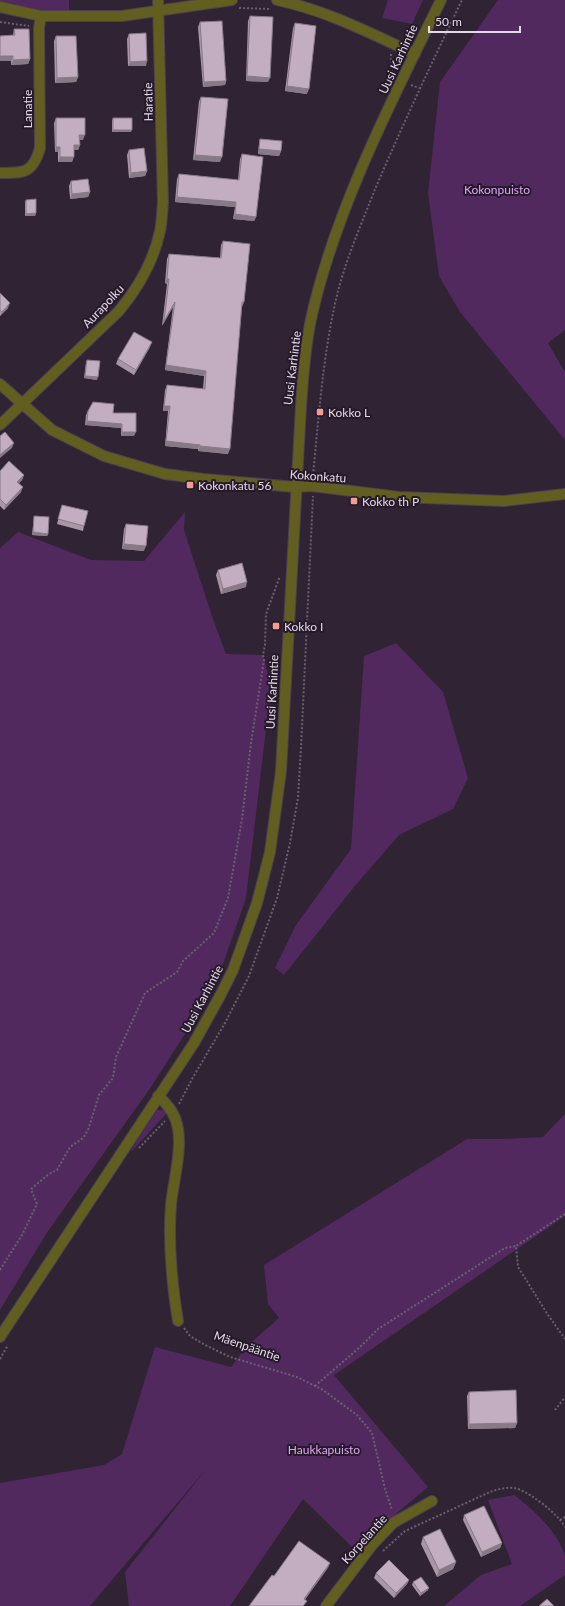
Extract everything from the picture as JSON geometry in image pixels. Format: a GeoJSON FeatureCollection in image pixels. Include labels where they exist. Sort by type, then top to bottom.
{"type":"FeatureCollection","features":[{"type":"Feature","properties":{"kind":"street","name":"Haratie"},"geometry":{"type":"LineString","coordinates":[[158,0],[164,203]]}},
{"type":"Feature","properties":{"kind":"street","name":"Uusi Karhintie"},"geometry":{"type":"LineString","coordinates":[[0,1337],[194,1043],[233,970],[257,903],[270,852],[281,771],[295,487],[305,362],[311,320],[321,279],[342,219],[364,164],[414,54],[441,0]]}},
{"type":"Feature","properties":{"kind":"street"},"geometry":{"type":"LineString","coordinates":[[277,5],[291,1],[347,22],[414,54]]}},
{"type":"Feature","properties":{"kind":"street"},"geometry":{"type":"LineString","coordinates":[[0,8],[40,16],[122,16],[234,4]]}},
{"type":"Feature","properties":{"kind":"street","name":"Lanatie"},"geometry":{"type":"LineString","coordinates":[[0,173],[16,173],[28,170],[36,162],[40,148],[40,16]]}},
{"type":"Feature","properties":{"kind":"street","name":"Aurapolku"},"geometry":{"type":"LineString","coordinates":[[0,425],[119,311],[134,293],[152,256],[160,231],[164,203]]}},
{"type":"Feature","properties":{"kind":"street","name":"Kokonkatu"},"geometry":{"type":"LineString","coordinates":[[0,384],[52,430],[104,456],[165,474],[295,487],[312,486],[399,497],[504,501],[565,494]]}},
{"type":"Feature","properties":{"kind":"street"},"geometry":{"type":"LineString","coordinates":[[158,1096],[173,1112],[179,1131],[179,1144],[171,1206],[173,1290],[178,1321]]}},
{"type":"Feature","properties":{"kind":"street","name":"Korpelantie"},"geometry":{"type":"LineString","coordinates":[[326,1606],[373,1544],[393,1523],[432,1501]]}},
{"type":"Feature","properties":{"kind":"path"},"geometry":{"type":"LineString","coordinates":[[135,1153],[173,1112],[225,1023],[249,976],[277,898],[290,843],[298,798],[314,504],[312,486],[324,363],[337,295],[358,230],[419,88],[462,0]]}},
{"type":"Feature","properties":{"kind":"path"},"geometry":{"type":"LineString","coordinates":[[234,4],[243,8],[277,5]]}},
{"type":"Feature","properties":{"kind":"path"},"geometry":{"type":"LineString","coordinates":[[0,22],[39,28]]}},
{"type":"Feature","properties":{"kind":"path"},"geometry":{"type":"LineString","coordinates":[[390,54],[392,74],[402,81],[419,88]]}},
{"type":"Feature","properties":{"kind":"path"},"geometry":{"type":"LineString","coordinates":[[0,1270],[22,1235],[37,1204],[32,1189],[48,1174],[57,1170],[70,1147],[83,1138],[88,1130],[99,1095],[113,1078],[116,1058],[145,993],[177,972],[183,961],[214,933],[228,898],[242,818],[251,743],[264,660],[263,655],[265,645],[266,614],[282,572]]}},
{"type":"Feature","properties":{"kind":"path"},"geometry":{"type":"LineString","coordinates":[[315,1386],[360,1348],[378,1329],[505,1248],[516,1246],[565,1214]]}},
{"type":"Feature","properties":{"kind":"path"},"geometry":{"type":"LineString","coordinates":[[516,1246],[518,1267],[548,1316],[565,1340]]}},
{"type":"Feature","properties":{"kind":"path","name":"Mäenpääntie"},"geometry":{"type":"LineString","coordinates":[[178,1321],[190,1336],[205,1345],[230,1357],[297,1377],[323,1390],[357,1415],[372,1433],[385,1489],[394,1514]]}},
{"type":"Feature","properties":{"kind":"path"},"geometry":{"type":"LineString","coordinates":[[0,1359],[11,1341]]}},
{"type":"Feature","properties":{"kind":"path"},"geometry":{"type":"LineString","coordinates":[[554,1410],[565,1397]]}},
{"type":"Feature","properties":{"kind":"path"},"geometry":{"type":"LineString","coordinates":[[379,1555],[405,1532],[490,1492],[502,1488],[517,1489],[548,1507],[565,1527]]}},
{"type":"Feature","properties":{"kind":"path"},"geometry":{"type":"LineString","coordinates":[[560,1520],[565,1517]]}},
{"type":"Feature","properties":{"kind":"green space"},"geometry":{"type":"Polygon","coordinates":[[[0,0],[69,0],[69,16],[0,7],[0,0]]]}},
{"type":"Feature","properties":{"kind":"green space"},"geometry":{"type":"Polygon","coordinates":[[[388,0],[423,0],[412,24],[382,18],[388,0]]]}},
{"type":"Feature","properties":{"kind":"green space","name":"Kokonpuisto"},"geometry":{"type":"Polygon","coordinates":[[[498,0],[565,0],[565,330],[548,343],[565,372],[565,440],[460,312],[439,276],[428,193],[440,82],[498,0]]]}},
{"type":"Feature","properties":{"kind":"green space"},"geometry":{"type":"Polygon","coordinates":[[[185,512],[184,530],[226,654],[263,655],[271,687],[246,898],[223,964],[210,992],[149,1090],[48,1231],[0,1310],[0,548],[18,532],[91,560],[144,561],[185,512]]]}},
{"type":"Feature","properties":{"kind":"green space"},"geometry":{"type":"Polygon","coordinates":[[[396,643],[443,692],[468,778],[453,809],[399,835],[354,887],[284,975],[275,968],[296,925],[351,849],[364,656],[396,643]]]}},
{"type":"Feature","properties":{"kind":"green space"},"geometry":{"type":"Polygon","coordinates":[[[157,1110],[162,1110],[167,1113],[132,1151],[131,1150],[157,1110]]]}},
{"type":"Feature","properties":{"kind":"green space","name":"Haukkapuisto"},"geometry":{"type":"Polygon","coordinates":[[[565,1114],[565,1216],[334,1375],[428,1487],[354,1549],[303,1499],[230,1606],[129,1606],[125,1572],[207,1468],[90,1606],[0,1606],[0,1483],[104,1465],[122,1454],[155,1347],[231,1367],[246,1347],[279,1318],[268,1304],[264,1265],[467,1139],[543,1137],[565,1114]]]}},
{"type":"Feature","properties":{"kind":"green space"},"geometry":{"type":"Polygon","coordinates":[[[514,1495],[544,1522],[557,1538],[565,1556],[565,1575],[520,1606],[444,1606],[481,1575],[512,1564],[488,1500],[514,1495]]]}},
{"type":"Feature","properties":{"kind":"building"},"geometry":{"type":"Polygon","coordinates":[[[250,16],[273,17],[270,78],[247,76],[250,16]]]}},
{"type":"Feature","properties":{"kind":"building"},"geometry":{"type":"Polygon","coordinates":[[[222,21],[226,81],[204,82],[200,22],[222,21]]]}},
{"type":"Feature","properties":{"kind":"building"},"geometry":{"type":"Polygon","coordinates":[[[295,23],[316,26],[309,89],[287,86],[295,23]]]}},
{"type":"Feature","properties":{"kind":"building"},"geometry":{"type":"Polygon","coordinates":[[[14,29],[29,29],[30,59],[13,60],[13,56],[0,56],[0,36],[15,35],[14,29]]]}},
{"type":"Feature","properties":{"kind":"building"},"geometry":{"type":"Polygon","coordinates":[[[146,33],[147,61],[130,62],[129,34],[146,33]]]}},
{"type":"Feature","properties":{"kind":"building"},"geometry":{"type":"Polygon","coordinates":[[[56,36],[76,36],[78,77],[57,78],[56,36]]]}},
{"type":"Feature","properties":{"kind":"building"},"geometry":{"type":"Polygon","coordinates":[[[201,97],[228,99],[222,157],[195,155],[201,97]]]}},
{"type":"Feature","properties":{"kind":"building"},"geometry":{"type":"Polygon","coordinates":[[[56,118],[85,118],[85,135],[79,135],[80,145],[74,145],[74,157],[60,157],[60,147],[56,147],[56,118]]]}},
{"type":"Feature","properties":{"kind":"building"},"geometry":{"type":"Polygon","coordinates":[[[113,118],[132,118],[132,130],[113,130],[113,118]]]}},
{"type":"Feature","properties":{"kind":"building"},"geometry":{"type":"Polygon","coordinates":[[[260,139],[282,141],[281,151],[259,149],[260,139]]]}},
{"type":"Feature","properties":{"kind":"building"},"geometry":{"type":"Polygon","coordinates":[[[144,148],[147,171],[131,173],[129,150],[144,148]]]}},
{"type":"Feature","properties":{"kind":"building"},"geometry":{"type":"Polygon","coordinates":[[[242,154],[263,157],[256,217],[235,214],[236,202],[177,197],[179,174],[239,180],[242,154]]]}},
{"type":"Feature","properties":{"kind":"building"},"geometry":{"type":"Polygon","coordinates":[[[88,179],[90,192],[72,194],[71,181],[88,179]]]}},
{"type":"Feature","properties":{"kind":"building"},"geometry":{"type":"Polygon","coordinates":[[[36,199],[36,213],[26,214],[26,200],[36,199]]]}},
{"type":"Feature","properties":{"kind":"building"},"geometry":{"type":"Polygon","coordinates":[[[223,241],[250,244],[244,302],[242,302],[230,449],[166,441],[170,406],[164,406],[167,385],[205,389],[206,371],[166,365],[175,302],[164,321],[169,279],[167,279],[169,254],[221,258],[223,241]]]}},
{"type":"Feature","properties":{"kind":"building"},"geometry":{"type":"Polygon","coordinates":[[[0,293],[10,303],[2,312],[0,310],[0,293]]]}},
{"type":"Feature","properties":{"kind":"building"},"geometry":{"type":"Polygon","coordinates":[[[134,332],[152,342],[136,370],[118,359],[134,332]]]}},
{"type":"Feature","properties":{"kind":"building"},"geometry":{"type":"Polygon","coordinates":[[[87,360],[100,361],[98,377],[85,376],[87,360]]]}},
{"type":"Feature","properties":{"kind":"building"},"geometry":{"type":"Polygon","coordinates":[[[93,402],[114,404],[113,413],[136,413],[136,432],[122,432],[122,424],[87,421],[88,411],[93,402]]]}},
{"type":"Feature","properties":{"kind":"building"},"geometry":{"type":"Polygon","coordinates":[[[5,432],[14,443],[0,455],[0,436],[5,432]]]}},
{"type":"Feature","properties":{"kind":"building"},"geometry":{"type":"Polygon","coordinates":[[[9,461],[24,475],[17,482],[23,487],[6,505],[0,499],[0,471],[9,461]]]}},
{"type":"Feature","properties":{"kind":"building"},"geometry":{"type":"Polygon","coordinates":[[[62,505],[88,511],[84,526],[58,519],[62,505]]]}},
{"type":"Feature","properties":{"kind":"building"},"geometry":{"type":"Polygon","coordinates":[[[34,516],[49,517],[48,534],[33,532],[34,516]]]}},
{"type":"Feature","properties":{"kind":"building"},"geometry":{"type":"Polygon","coordinates":[[[126,524],[148,526],[146,546],[124,544],[126,524]]]}},
{"type":"Feature","properties":{"kind":"building"},"geometry":{"type":"Polygon","coordinates":[[[242,563],[247,582],[223,589],[218,570],[242,563]]]}},
{"type":"Feature","properties":{"kind":"building"},"geometry":{"type":"Polygon","coordinates":[[[516,1390],[517,1423],[469,1424],[469,1392],[516,1390]]]}},
{"type":"Feature","properties":{"kind":"building"},"geometry":{"type":"Polygon","coordinates":[[[484,1506],[502,1543],[482,1552],[464,1515],[484,1506]]]}},
{"type":"Feature","properties":{"kind":"building"},"geometry":{"type":"Polygon","coordinates":[[[440,1529],[456,1562],[439,1570],[423,1537],[440,1529]]]}},
{"type":"Feature","properties":{"kind":"building"},"geometry":{"type":"Polygon","coordinates":[[[299,1541],[330,1563],[304,1599],[307,1601],[303,1606],[249,1606],[272,1575],[274,1576],[299,1541]]]}},
{"type":"Feature","properties":{"kind":"building"},"geometry":{"type":"Polygon","coordinates":[[[389,1560],[409,1580],[396,1593],[376,1573],[389,1560]]]}},
{"type":"Feature","properties":{"kind":"building"},"geometry":{"type":"Polygon","coordinates":[[[421,1577],[429,1588],[421,1593],[413,1582],[421,1577]]]}},
{"type":"Feature","properties":{"kind":"building"},"geometry":{"type":"Polygon","coordinates":[[[547,1599],[554,1606],[539,1606],[547,1599]]]}},
{"type":"Feature","properties":{"kind":"place","name":"Kokko L"},"geometry":{"type":"Point","coordinates":[320,412]}},
{"type":"Feature","properties":{"kind":"place","name":"Kokonkatu 56"},"geometry":{"type":"Point","coordinates":[190,485]}},
{"type":"Feature","properties":{"kind":"place","name":"Kokko th P"},"geometry":{"type":"Point","coordinates":[354,501]}},
{"type":"Feature","properties":{"kind":"place","name":"Kokko I"},"geometry":{"type":"Point","coordinates":[276,626]}}]}
